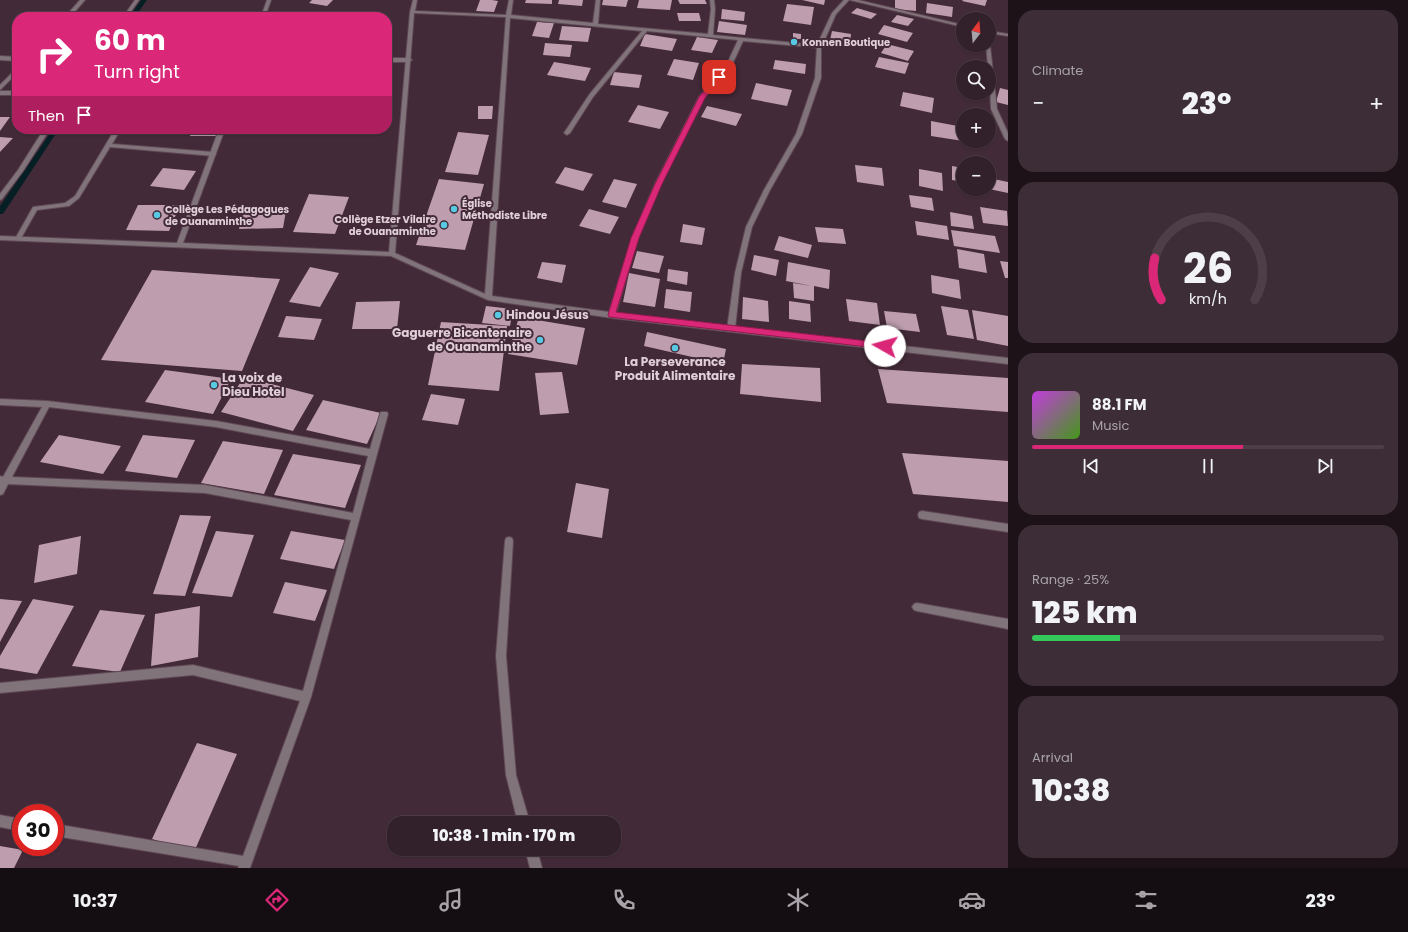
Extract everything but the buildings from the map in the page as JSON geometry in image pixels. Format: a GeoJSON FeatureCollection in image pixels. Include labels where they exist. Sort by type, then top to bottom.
{"type":"FeatureCollection","features":[{"type":"Feature","properties":{"kind":"street"},"geometry":{"type":"LineString","coordinates":[[72,12],[83,0]]}},
{"type":"Feature","properties":{"kind":"street"},"geometry":{"type":"LineString","coordinates":[[129,12],[137,0]]}},
{"type":"Feature","properties":{"kind":"street"},"geometry":{"type":"LineString","coordinates":[[265,12],[269,0]]}},
{"type":"Feature","properties":{"kind":"street"},"geometry":{"type":"LineString","coordinates":[[392,254],[412,12],[415,0]]}},
{"type":"Feature","properties":{"kind":"street"},"geometry":{"type":"LineString","coordinates":[[488,298],[508,16],[511,0]]}},
{"type":"Feature","properties":{"kind":"street"},"geometry":{"type":"LineString","coordinates":[[595,25],[598,0]]}},
{"type":"Feature","properties":{"kind":"street"},"geometry":{"type":"LineString","coordinates":[[710,36],[712,0]]}},
{"type":"Feature","properties":{"kind":"street"},"geometry":{"type":"LineString","coordinates":[[731,329],[738,273],[749,227],[767,190],[799,134],[818,78],[820,47],[834,13],[847,0]]}},
{"type":"Feature","properties":{"kind":"street"},"geometry":{"type":"LineString","coordinates":[[852,0],[956,24]]}},
{"type":"Feature","properties":{"kind":"street"},"geometry":{"type":"LineString","coordinates":[[412,12],[508,16],[820,47]]}},
{"type":"Feature","properties":{"kind":"street"},"geometry":{"type":"LineString","coordinates":[[567,133],[591,96],[645,30]]}},
{"type":"Feature","properties":{"kind":"street"},"geometry":{"type":"LineString","coordinates":[[996,33],[1008,35]]}},
{"type":"Feature","properties":{"kind":"street"},"geometry":{"type":"LineString","coordinates":[[612,315],[635,238],[658,184],[702,97],[728,67],[742,40]]}},
{"type":"Feature","properties":{"kind":"street"},"geometry":{"type":"LineString","coordinates":[[989,52],[994,109],[1008,139]]}},
{"type":"Feature","properties":{"kind":"street"},"geometry":{"type":"LineString","coordinates":[[0,58],[12,59]]}},
{"type":"Feature","properties":{"kind":"street"},"geometry":{"type":"LineString","coordinates":[[392,60],[409,60]]}},
{"type":"Feature","properties":{"kind":"street"},"geometry":{"type":"LineString","coordinates":[[0,88],[12,75]]}},
{"type":"Feature","properties":{"kind":"street"},"geometry":{"type":"LineString","coordinates":[[0,93],[12,93]]}},
{"type":"Feature","properties":{"kind":"street"},"geometry":{"type":"LineString","coordinates":[[0,198],[45,134]]}},
{"type":"Feature","properties":{"kind":"street"},"geometry":{"type":"LineString","coordinates":[[18,239],[35,208],[67,205],[77,197],[115,134]]}},
{"type":"Feature","properties":{"kind":"street"},"geometry":{"type":"LineString","coordinates":[[179,246],[220,134]]}},
{"type":"Feature","properties":{"kind":"street"},"geometry":{"type":"LineString","coordinates":[[109,145],[213,154]]}},
{"type":"Feature","properties":{"kind":"street"},"geometry":{"type":"LineString","coordinates":[[0,238],[392,254],[488,298],[612,315],[1008,361]]}},
{"type":"Feature","properties":{"kind":"street"},"geometry":{"type":"LineString","coordinates":[[0,402],[47,404],[216,424],[373,453]]}},
{"type":"Feature","properties":{"kind":"street"},"geometry":{"type":"LineString","coordinates":[[0,491],[3,480],[47,404]]}},
{"type":"Feature","properties":{"kind":"street"},"geometry":{"type":"LineString","coordinates":[[64,832],[246,865],[306,697],[384,414]]}},
{"type":"Feature","properties":{"kind":"street"},"geometry":{"type":"LineString","coordinates":[[3,480],[205,489],[356,517]]}},
{"type":"Feature","properties":{"kind":"street"},"geometry":{"type":"LineString","coordinates":[[922,515],[1008,528]]}},
{"type":"Feature","properties":{"kind":"street"},"geometry":{"type":"LineString","coordinates":[[509,542],[501,656],[511,775],[522,816]]}},
{"type":"Feature","properties":{"kind":"street"},"geometry":{"type":"LineString","coordinates":[[917,608],[1008,624]]}},
{"type":"Feature","properties":{"kind":"street"},"geometry":{"type":"LineString","coordinates":[[0,688],[193,670],[306,697]]}},
{"type":"Feature","properties":{"kind":"street"},"geometry":{"type":"LineString","coordinates":[[0,821],[12,823]]}},
{"type":"Feature","properties":{"kind":"street"},"geometry":{"type":"LineString","coordinates":[[533,856],[536,868]]}},
{"type":"Feature","properties":{"kind":"waterway"},"geometry":{"type":"LineString","coordinates":[[136,12],[144,0]]}},
{"type":"Feature","properties":{"kind":"waterway"},"geometry":{"type":"LineString","coordinates":[[0,212],[53,134]]}},
{"type":"Feature","properties":{"kind":"place","name":"Konnen Boutique"},"geometry":{"type":"Point","coordinates":[794,42]}},
{"type":"Feature","properties":{"kind":"place","name":"Église Méthodiste Libre"},"geometry":{"type":"Point","coordinates":[454,209]}},
{"type":"Feature","properties":{"kind":"place","name":"Collège Les Pédagogues de Ouanaminthe"},"geometry":{"type":"Point","coordinates":[157,215]}},
{"type":"Feature","properties":{"kind":"place","name":"Collège Etzer Vilaire de Ouanaminthe"},"geometry":{"type":"Point","coordinates":[444,225]}},
{"type":"Feature","properties":{"kind":"place","name":"Hindou Jésus"},"geometry":{"type":"Point","coordinates":[498,315]}},
{"type":"Feature","properties":{"kind":"place","name":"Gaguerre Bicentenaire de Ouanaminthe"},"geometry":{"type":"Point","coordinates":[540,340]}},
{"type":"Feature","properties":{"kind":"place","name":"La Perseverance Produit Alimentaire"},"geometry":{"type":"Point","coordinates":[675,348]}},
{"type":"Feature","properties":{"kind":"place","name":"La voix de Dieu Hotel"},"geometry":{"type":"Point","coordinates":[214,385]}},
{"type":"Feature","properties":{"kind":"route"},"geometry":{"type":"LineString","coordinates":[[719,77],[702,97],[658,184],[635,238],[612,315],[885,346]]}}]}
